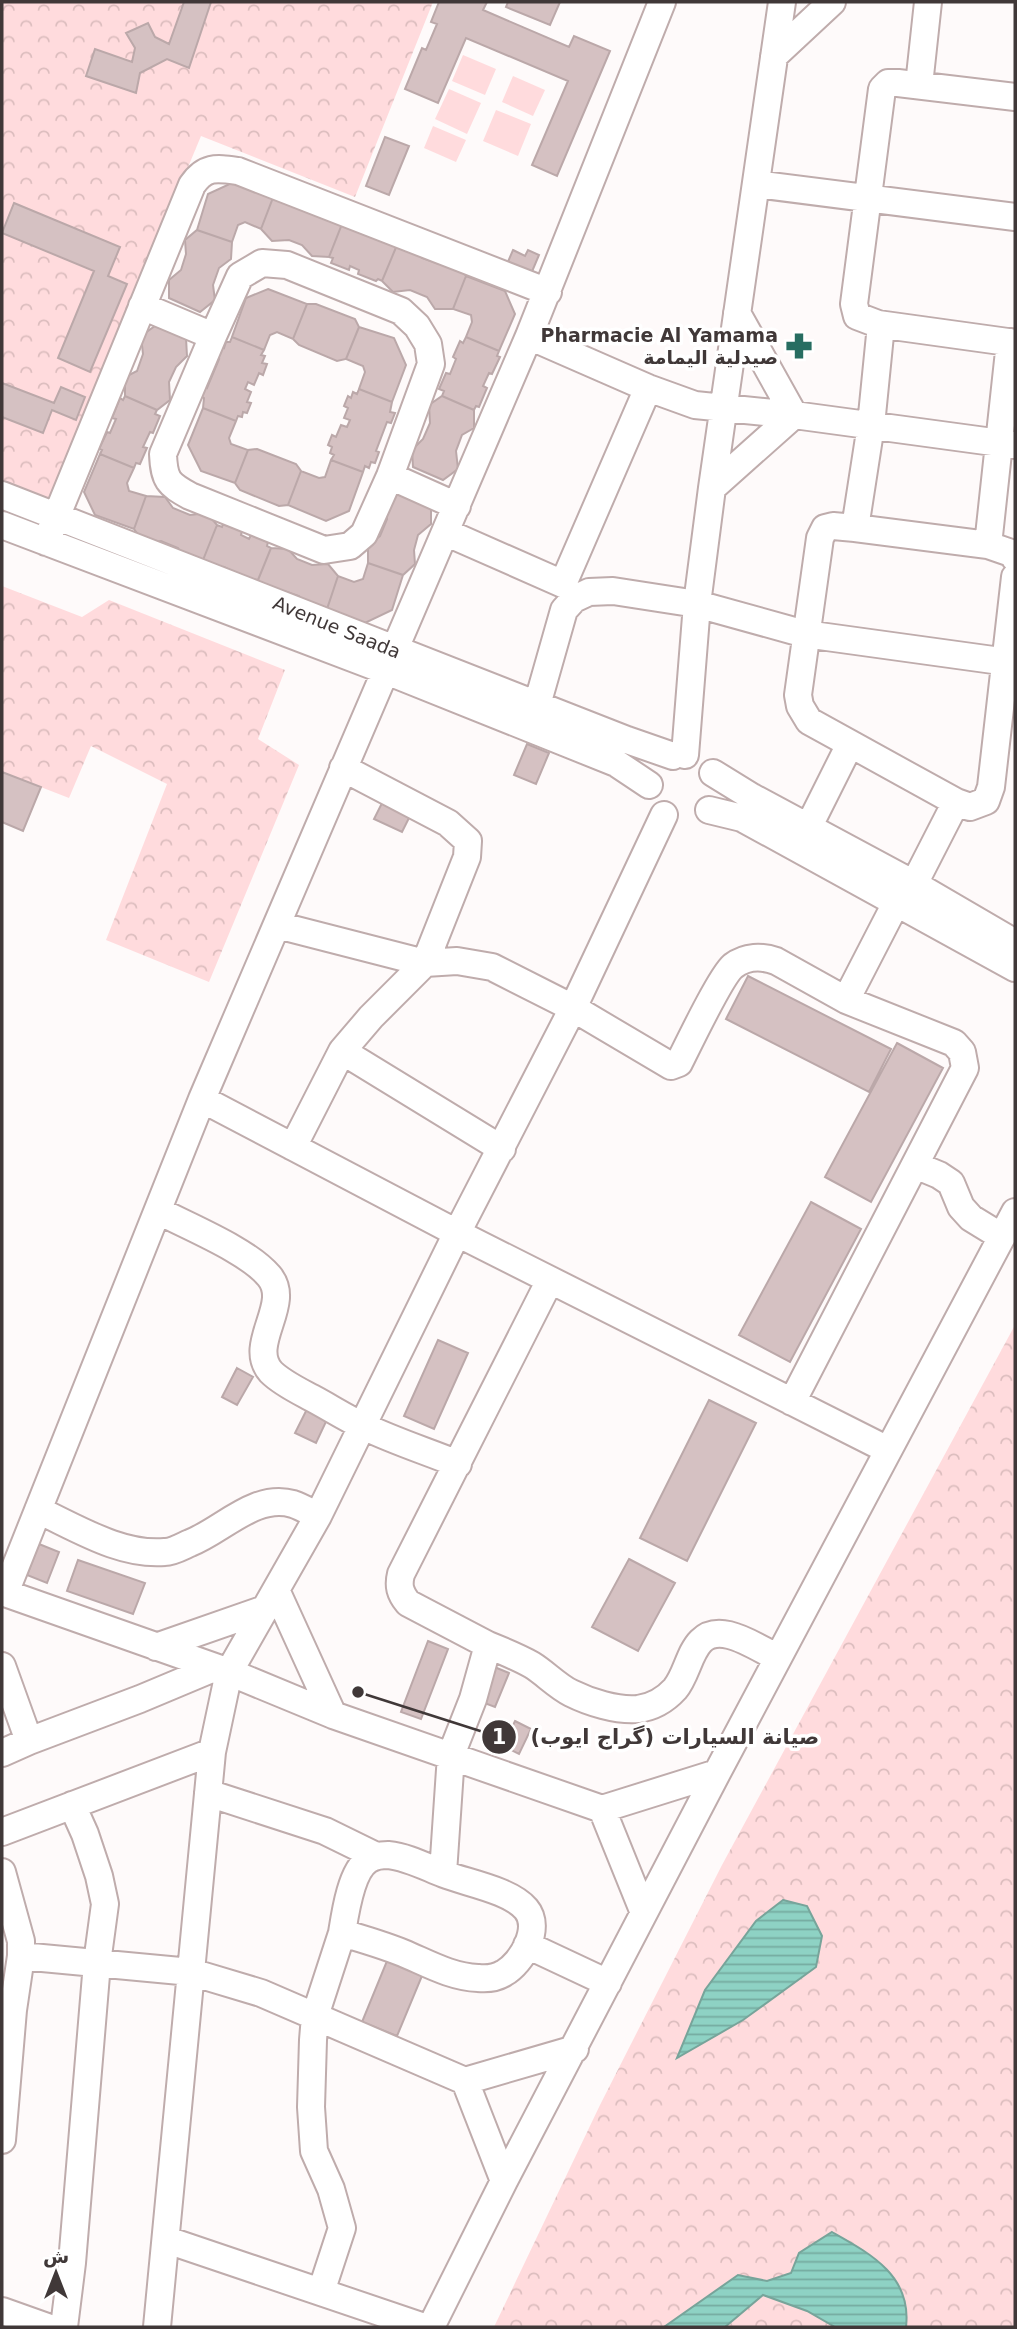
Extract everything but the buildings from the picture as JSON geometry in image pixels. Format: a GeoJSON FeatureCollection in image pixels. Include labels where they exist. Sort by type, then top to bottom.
{"type":"FeatureCollection","features":[{"type":"Feature","properties":{"kind":"street"},"geometry":{"type":"LineString","coordinates":[[662,2],[548,292],[202,1098],[159,1211],[3,1592],[221,1670],[333,1715],[602,1809],[717,1773]]}},
{"type":"Feature","properties":{"kind":"street"},"geometry":{"type":"LineString","coordinates":[[679,755],[712,488],[782,2]]}},
{"type":"Feature","properties":{"kind":"street"},"geometry":{"type":"LineString","coordinates":[[774,56],[832,2]]}},
{"type":"Feature","properties":{"kind":"street"},"geometry":{"type":"LineString","coordinates":[[919,85],[928,2]]}},
{"type":"Feature","properties":{"kind":"street"},"geometry":{"type":"LineString","coordinates":[[988,545],[1007,444],[1013,343],[881,325],[857,316],[854,304],[882,89],[888,83],[1015,97]]}},
{"type":"Feature","properties":{"kind":"street"},"geometry":{"type":"LineString","coordinates":[[46,542],[192,185],[200,173],[218,168],[238,171],[548,292]]}},
{"type":"Feature","properties":{"kind":"street"},"geometry":{"type":"LineString","coordinates":[[757,184],[1015,218]]}},
{"type":"Feature","properties":{"kind":"street"},"geometry":{"type":"LineString","coordinates":[[262,263],[287,265],[401,311],[417,326],[428,344],[431,364],[390,475],[364,534],[350,546],[324,550],[190,496],[172,486],[164,472],[163,454],[213,336],[240,276],[262,263]]}},
{"type":"Feature","properties":{"kind":"street"},"geometry":{"type":"LineString","coordinates":[[142,306],[213,336]]}},
{"type":"Feature","properties":{"kind":"street"},"geometry":{"type":"LineString","coordinates":[[737,313],[794,415]]}},
{"type":"Feature","properties":{"kind":"street"},"geometry":{"type":"LineString","coordinates":[[855,528],[871,425],[881,325]]}},
{"type":"Feature","properties":{"kind":"street"},"geometry":{"type":"LineString","coordinates":[[529,336],[648,388],[695,405],[794,415],[1007,444]]}},
{"type":"Feature","properties":{"kind":"street"},"geometry":{"type":"LineString","coordinates":[[537,705],[569,591],[648,388]]}},
{"type":"Feature","properties":{"kind":"street"},"geometry":{"type":"LineString","coordinates":[[712,488],[794,415]]}},
{"type":"Feature","properties":{"kind":"street"},"geometry":{"type":"LineString","coordinates":[[390,475],[457,506]]}},
{"type":"Feature","properties":{"kind":"street","name":"Avenue Saada"},"geometry":{"type":"LineString","coordinates":[[2,495],[390,660],[615,762],[649,785]]}},
{"type":"Feature","properties":{"kind":"street","name":"Avenue Saada"},"geometry":{"type":"LineString","coordinates":[[2,525],[390,660],[537,705],[627,740],[679,755]]}},
{"type":"Feature","properties":{"kind":"street"},"geometry":{"type":"LineString","coordinates":[[1015,558],[1014,554],[988,545],[855,528],[825,528],[820,538],[798,695],[800,706],[809,721],[956,802],[970,807],[986,801],[991,787],[1011,662],[1015,577]]}},
{"type":"Feature","properties":{"kind":"street"},"geometry":{"type":"LineString","coordinates":[[445,533],[569,591],[613,591],[697,604],[805,634],[1011,662]]}},
{"type":"Feature","properties":{"kind":"street"},"geometry":{"type":"LineString","coordinates":[[800,836],[850,744]]}},
{"type":"Feature","properties":{"kind":"street"},"geometry":{"type":"LineString","coordinates":[[713,773],[716,794],[709,810],[698,818],[687,821],[664,816],[650,797],[649,785],[657,767],[679,755],[696,757],[713,773],[752,797],[800,836],[905,893],[1015,943]]}},
{"type":"Feature","properties":{"kind":"street"},"geometry":{"type":"LineString","coordinates":[[293,1147],[342,1051],[371,1017],[425,963],[467,856],[468,841],[448,823],[343,768]]}},
{"type":"Feature","properties":{"kind":"street"},"geometry":{"type":"LineString","coordinates":[[846,1000],[956,802]]}},
{"type":"Feature","properties":{"kind":"street"},"geometry":{"type":"LineString","coordinates":[[709,810],[800,836]]}},
{"type":"Feature","properties":{"kind":"street"},"geometry":{"type":"LineString","coordinates":[[157,2327],[221,1670],[270,1599],[318,1516],[457,1233],[573,1009],[664,816]]}},
{"type":"Feature","properties":{"kind":"street"},"geometry":{"type":"LineString","coordinates":[[905,893],[1015,968]]}},
{"type":"Feature","properties":{"kind":"street"},"geometry":{"type":"LineString","coordinates":[[277,925],[425,963],[457,961],[492,967],[573,1009],[671,1066],[678,1063],[732,967],[744,960],[764,957],[846,1000],[954,1043],[962,1052],[965,1068],[792,1402]]}},
{"type":"Feature","properties":{"kind":"street"},"geometry":{"type":"LineString","coordinates":[[342,1051],[502,1150]]}},
{"type":"Feature","properties":{"kind":"street"},"geometry":{"type":"LineString","coordinates":[[202,1098],[457,1233],[888,1450]]}},
{"type":"Feature","properties":{"kind":"street"},"geometry":{"type":"LineString","coordinates":[[915,1165],[951,1183],[961,1208],[971,1218],[1002,1237]]}},
{"type":"Feature","properties":{"kind":"street"},"geometry":{"type":"LineString","coordinates":[[159,1211],[235,1251],[271,1278],[275,1291],[275,1308],[266,1335],[264,1354],[270,1371],[291,1386],[363,1426],[458,1464]]}},
{"type":"Feature","properties":{"kind":"street"},"geometry":{"type":"LineString","coordinates":[[431,2327],[504,2181],[717,1773],[1015,1212]]}},
{"type":"Feature","properties":{"kind":"street"},"geometry":{"type":"LineString","coordinates":[[550,1280],[401,1574],[401,1594],[408,1603],[533,1666],[569,1692],[620,1708],[636,1709],[660,1702],[676,1687],[693,1651],[702,1639],[713,1634],[728,1634],[778,1658]]}},
{"type":"Feature","properties":{"kind":"street"},"geometry":{"type":"LineString","coordinates":[[38,1510],[106,1541],[139,1551],[167,1552],[203,1538],[248,1510],[268,1502],[292,1504],[318,1516]]}},
{"type":"Feature","properties":{"kind":"street"},"geometry":{"type":"LineString","coordinates":[[156,1647],[270,1599]]}},
{"type":"Feature","properties":{"kind":"street"},"geometry":{"type":"LineString","coordinates":[[270,1599],[333,1715]]}},
{"type":"Feature","properties":{"kind":"street"},"geometry":{"type":"LineString","coordinates":[[443,1874],[451,1755],[473,1699],[488,1645]]}},
{"type":"Feature","properties":{"kind":"street"},"geometry":{"type":"LineString","coordinates":[[2,1666],[29,1741]]}},
{"type":"Feature","properties":{"kind":"street"},"geometry":{"type":"LineString","coordinates":[[2,1753],[221,1670]]}},
{"type":"Feature","properties":{"kind":"street"},"geometry":{"type":"LineString","coordinates":[[2,1832],[212,1752]]}},
{"type":"Feature","properties":{"kind":"street"},"geometry":{"type":"LineString","coordinates":[[208,1793],[325,1831],[376,1856]]}},
{"type":"Feature","properties":{"kind":"street"},"geometry":{"type":"LineString","coordinates":[[64,2327],[104,1904],[99,1876],[72,1805]]}},
{"type":"Feature","properties":{"kind":"street"},"geometry":{"type":"LineString","coordinates":[[602,1809],[644,1913]]}},
{"type":"Feature","properties":{"kind":"street"},"geometry":{"type":"LineString","coordinates":[[321,2292],[342,2228],[331,2189],[314,2151],[311,2106],[315,2017],[342,1933],[346,1906],[359,1868],[376,1856],[388,1855],[406,1860],[518,1902],[528,1911],[531,1922],[527,1945],[515,1965],[492,1978],[449,1973],[377,1943],[342,1933]]}},
{"type":"Feature","properties":{"kind":"street"},"geometry":{"type":"LineString","coordinates":[[2,1872],[21,1941],[21,1956],[7,2012],[2,2140]]}},
{"type":"Feature","properties":{"kind":"street"},"geometry":{"type":"LineString","coordinates":[[527,1945],[608,1983]]}},
{"type":"Feature","properties":{"kind":"street"},"geometry":{"type":"LineString","coordinates":[[21,1956],[191,1972],[261,1993],[465,2081],[575,2049]]}},
{"type":"Feature","properties":{"kind":"street"},"geometry":{"type":"LineString","coordinates":[[465,2081],[504,2181]]}},
{"type":"Feature","properties":{"kind":"street"},"geometry":{"type":"LineString","coordinates":[[167,2240],[424,2327]]}},
{"type":"Feature","properties":{"kind":"street"},"geometry":{"type":"LineString","coordinates":[[2,2311],[47,2327]]}},
{"type":"Feature","properties":{"kind":"green space"},"geometry":{"type":"Polygon","coordinates":[[[2,2],[433,2],[355,197],[201,136],[49,501],[2,482],[2,2]]]}},
{"type":"Feature","properties":{"kind":"green space"},"geometry":{"type":"Polygon","coordinates":[[[463,55],[496,69],[485,95],[452,81],[463,55]]]}},
{"type":"Feature","properties":{"kind":"green space"},"geometry":{"type":"Polygon","coordinates":[[[513,76],[545,90],[533,116],[502,102],[513,76]]]}},
{"type":"Feature","properties":{"kind":"green space"},"geometry":{"type":"Polygon","coordinates":[[[449,89],[481,103],[467,134],[435,119],[449,89]]]}},
{"type":"Feature","properties":{"kind":"green space"},"geometry":{"type":"Polygon","coordinates":[[[496,110],[531,124],[518,156],[483,141],[496,110]]]}},
{"type":"Feature","properties":{"kind":"green space"},"geometry":{"type":"Polygon","coordinates":[[[433,126],[466,140],[456,162],[424,148],[433,126]]]}},
{"type":"Feature","properties":{"kind":"green space"},"geometry":{"type":"Polygon","coordinates":[[[2,586],[82,617],[109,600],[285,670],[258,739],[299,765],[209,982],[106,940],[167,784],[91,746],[69,798],[2,772],[2,586]]]}},
{"type":"Feature","properties":{"kind":"green space"},"geometry":{"type":"Polygon","coordinates":[[[1015,1325],[1015,2327],[494,2327],[600,2105],[722,1865],[1015,1325]]]}},
{"type":"Feature","properties":{"kind":"shaded area"},"geometry":{"type":"Polygon","coordinates":[[[783,1900],[807,1906],[822,1936],[816,1967],[743,2020],[677,2058],[705,1990],[756,1921],[783,1900]]]}},
{"type":"Feature","properties":{"kind":"shaded area"},"geometry":{"type":"Polygon","coordinates":[[[832,2232],[874,2258],[896,2280],[906,2309],[906,2327],[835,2327],[807,2311],[763,2295],[725,2327],[664,2327],[738,2275],[767,2281],[791,2273],[799,2253],[832,2232]]]}},
{"type":"Feature","properties":{"kind":"place","name":"Pharmacie Al Yamama صيدلية اليمامة"},"geometry":{"type":"Point","coordinates":[799,346]}},
{"type":"Feature","properties":{"kind":"place","name":"صيانة السيارات (گراج ايوب)"},"geometry":{"type":"Point","coordinates":[358,1692]}}]}
